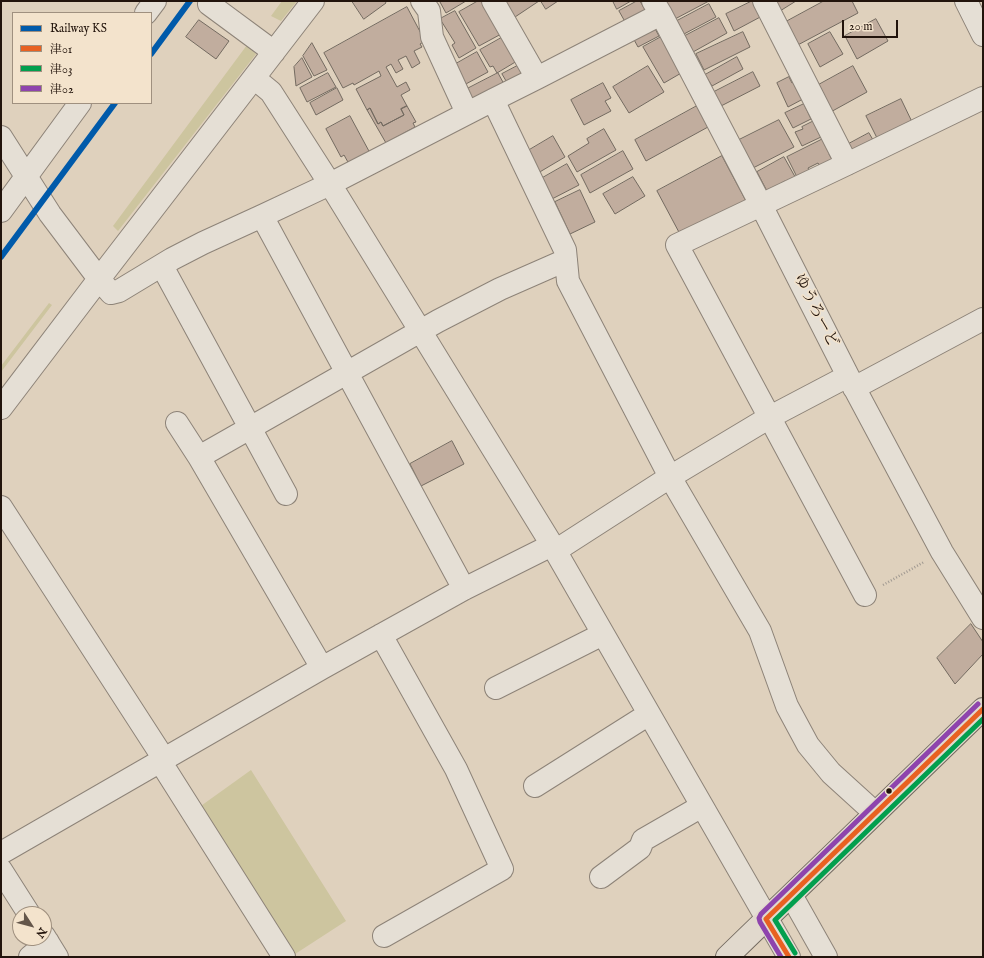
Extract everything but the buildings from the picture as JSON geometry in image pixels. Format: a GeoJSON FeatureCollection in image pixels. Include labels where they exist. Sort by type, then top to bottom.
{"type":"FeatureCollection","features":[{"type":"Feature","properties":{"kind":"main road"},"geometry":{"type":"LineString","coordinates":[[727,957],[983,709]]}},
{"type":"Feature","properties":{"kind":"street"},"geometry":{"type":"LineString","coordinates":[[147,12],[155,1]]}},
{"type":"Feature","properties":{"kind":"street"},"geometry":{"type":"LineString","coordinates":[[1,408],[313,1]]}},
{"type":"Feature","properties":{"kind":"street"},"geometry":{"type":"LineString","coordinates":[[422,1],[429,11],[432,37],[467,113]]}},
{"type":"Feature","properties":{"kind":"street"},"geometry":{"type":"LineString","coordinates":[[493,1],[537,78]]}},
{"type":"Feature","properties":{"kind":"street"},"geometry":{"type":"LineString","coordinates":[[764,1],[847,164]]}},
{"type":"Feature","properties":{"kind":"street"},"geometry":{"type":"LineString","coordinates":[[966,1],[983,35]]}},
{"type":"Feature","properties":{"kind":"street"},"geometry":{"type":"LineString","coordinates":[[209,4],[274,52]]}},
{"type":"Feature","properties":{"kind":"street"},"geometry":{"type":"LineString","coordinates":[[1,137],[50,214],[99,279],[111,293],[114,293],[203,242],[330,184],[537,78],[657,8]]}},
{"type":"Feature","properties":{"kind":"street","name":"ゆうろーど"},"geometry":{"type":"LineString","coordinates":[[657,8],[761,205],[851,382],[942,552],[983,618]]}},
{"type":"Feature","properties":{"kind":"street"},"geometry":{"type":"LineString","coordinates":[[254,78],[271,92],[330,184],[553,548],[789,957]]}},
{"type":"Feature","properties":{"kind":"street"},"geometry":{"type":"LineString","coordinates":[[865,595],[678,245],[983,98]]}},
{"type":"Feature","properties":{"kind":"street"},"geometry":{"type":"LineString","coordinates":[[493,100],[565,250],[568,281],[670,478],[760,630],[787,706],[808,745],[831,773],[875,814]]}},
{"type":"Feature","properties":{"kind":"street"},"geometry":{"type":"LineString","coordinates":[[1,211],[79,104]]}},
{"type":"Feature","properties":{"kind":"street"},"geometry":{"type":"LineString","coordinates":[[262,216],[464,589]]}},
{"type":"Feature","properties":{"kind":"street"},"geometry":{"type":"LineString","coordinates":[[199,457],[420,331],[500,288],[566,260]]}},
{"type":"Feature","properties":{"kind":"street"},"geometry":{"type":"LineString","coordinates":[[162,266],[286,494]]}},
{"type":"Feature","properties":{"kind":"street"},"geometry":{"type":"LineString","coordinates":[[1,853],[322,668],[464,589],[553,548],[770,417],[851,382],[983,319]]}},
{"type":"Feature","properties":{"kind":"street"},"geometry":{"type":"LineString","coordinates":[[177,423],[199,457],[322,668]]}},
{"type":"Feature","properties":{"kind":"street"},"geometry":{"type":"LineString","coordinates":[[1,507],[162,760],[284,957]]}},
{"type":"Feature","properties":{"kind":"street"},"geometry":{"type":"LineString","coordinates":[[496,688],[603,634]]}},
{"type":"Feature","properties":{"kind":"street"},"geometry":{"type":"LineString","coordinates":[[381,635],[456,769],[502,869],[384,936]]}},
{"type":"Feature","properties":{"kind":"street"},"geometry":{"type":"LineString","coordinates":[[535,786],[649,714]]}},
{"type":"Feature","properties":{"kind":"street"},"geometry":{"type":"LineString","coordinates":[[600,877],[640,848],[643,840],[702,806]]}},
{"type":"Feature","properties":{"kind":"street"},"geometry":{"type":"LineString","coordinates":[[1,870],[24,906]]}},
{"type":"Feature","properties":{"kind":"street"},"geometry":{"type":"LineString","coordinates":[[795,902],[826,957]]}},
{"type":"Feature","properties":{"kind":"street"},"geometry":{"type":"LineString","coordinates":[[30,957],[48,946]]}},
{"type":"Feature","properties":{"kind":"path"},"geometry":{"type":"LineString","coordinates":[[865,595],[942,552]]}},
{"type":"Feature","properties":{"kind":"shaded area"},"geometry":{"type":"Polygon","coordinates":[[[282,1],[297,1],[281,21],[271,16],[282,1]]]}},
{"type":"Feature","properties":{"kind":"shaded area"},"geometry":{"type":"Polygon","coordinates":[[[247,45],[256,54],[118,231],[113,226],[247,45]]]}},
{"type":"Feature","properties":{"kind":"shaded area"},"geometry":{"type":"Polygon","coordinates":[[[49,303],[52,305],[1,372],[1,366],[49,303]]]}},
{"type":"Feature","properties":{"kind":"shaded area"},"geometry":{"type":"Polygon","coordinates":[[[251,770],[346,921],[292,956],[198,808],[251,770]]]}},
{"type":"Feature","properties":{"kind":"rail line","name":"KS"},"geometry":{"type":"LineString","coordinates":[[152,53],[190,1]]}},
{"type":"Feature","properties":{"kind":"rail line","name":"KS"},"geometry":{"type":"LineString","coordinates":[[1,257],[114,104]]}},
{"type":"Feature","properties":{"kind":"transit line","name":"津02"},"geometry":{"type":"LineString","coordinates":[[781,957],[760,922],[759,918],[761,914],[978,704]]}},
{"type":"Feature","properties":{"kind":"transit line","name":"津01"},"geometry":{"type":"LineString","coordinates":[[789,957],[766,919],[983,709]]}},
{"type":"Feature","properties":{"kind":"transit line","name":"津03"},"geometry":{"type":"LineString","coordinates":[[795,953],[775,920],[983,719]]}}]}
